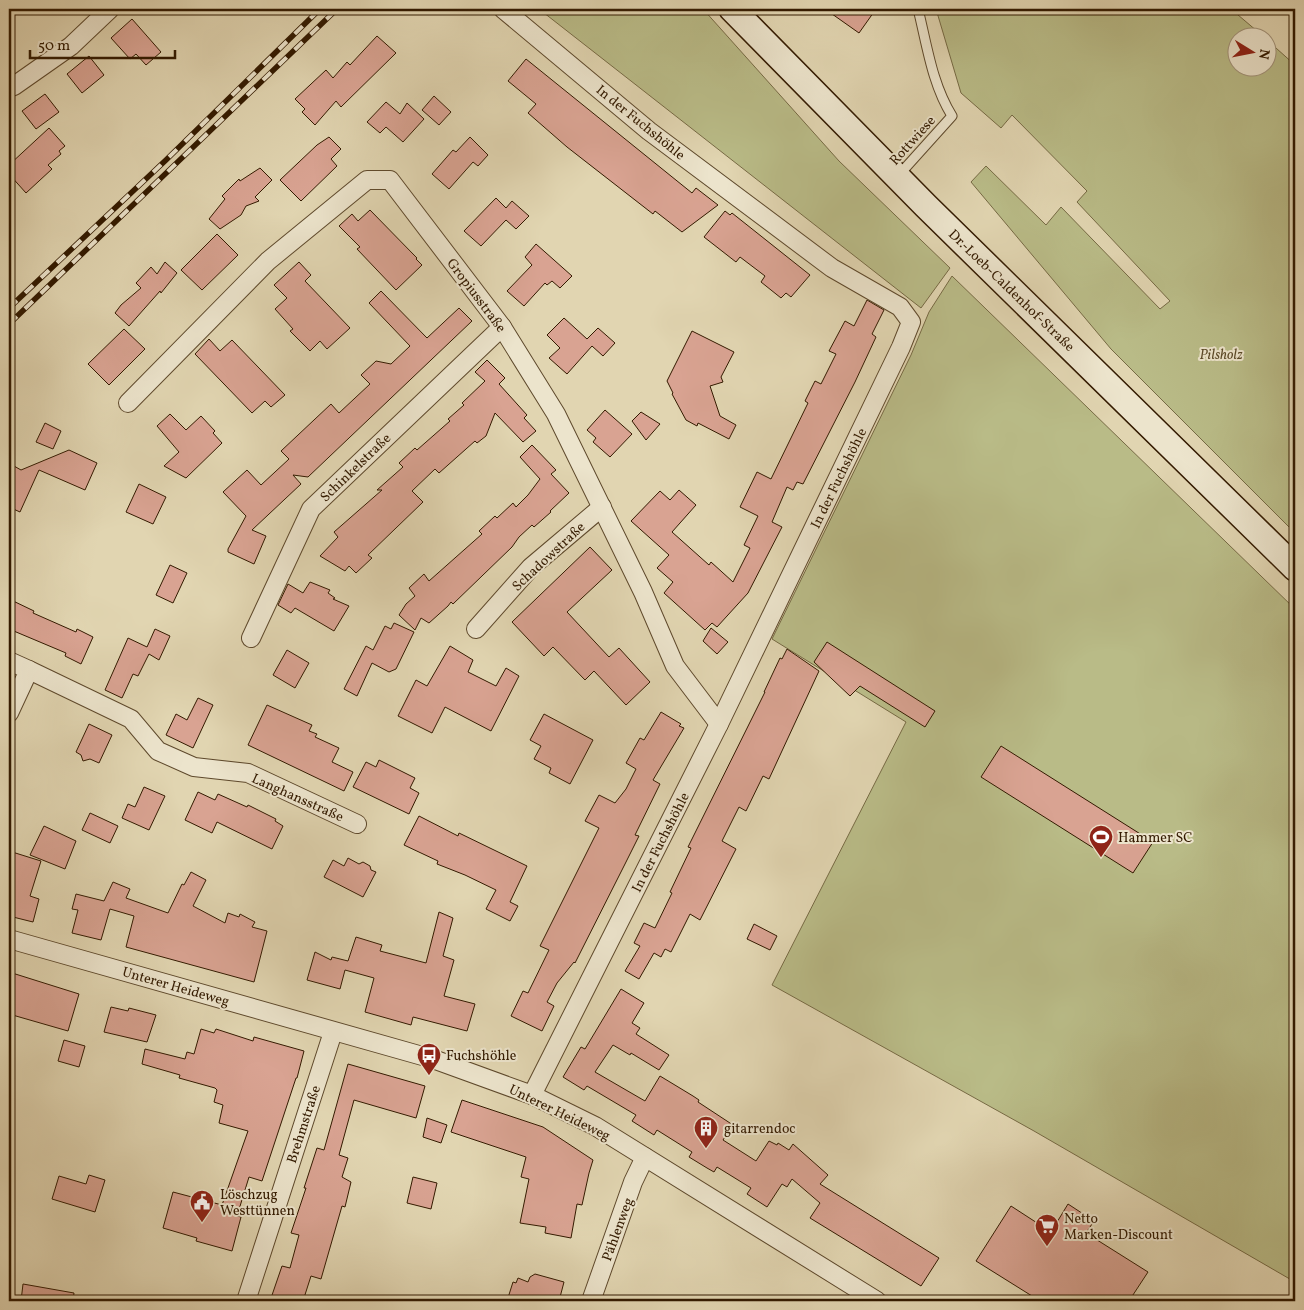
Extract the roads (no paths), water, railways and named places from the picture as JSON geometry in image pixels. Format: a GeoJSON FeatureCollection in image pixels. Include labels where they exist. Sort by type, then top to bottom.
{"type":"FeatureCollection","features":[{"type":"Feature","properties":{"kind":"main road","name":"Dr.-Loeb-Caldenhof-Straße"},"geometry":{"type":"LineString","coordinates":[[732,9],[897,177],[1295,568]]}},
{"type":"Feature","properties":{"kind":"street"},"geometry":{"type":"LineString","coordinates":[[9,88],[71,46],[110,9]]}},
{"type":"Feature","properties":{"kind":"street","name":"In der Fuchshöhle"},"geometry":{"type":"LineString","coordinates":[[503,9],[650,131],[832,268],[900,307],[911,322],[901,347],[719,724],[532,1095]]}},
{"type":"Feature","properties":{"kind":"street","name":"Gropiusstraße"},"geometry":{"type":"LineString","coordinates":[[128,403],[268,261],[367,180],[390,180],[502,327],[556,414],[602,506],[675,666],[719,724]]}},
{"type":"Feature","properties":{"kind":"street","name":"Schinkelstraße"},"geometry":{"type":"LineString","coordinates":[[251,638],[311,509],[502,327]]}},
{"type":"Feature","properties":{"kind":"street","name":"Schadowstraße"},"geometry":{"type":"LineString","coordinates":[[476,629],[532,567],[602,506]]}},
{"type":"Feature","properties":{"kind":"street","name":"Langhansstraße"},"geometry":{"type":"LineString","coordinates":[[9,661],[131,719],[158,751],[194,768],[248,774],[357,824]]}},
{"type":"Feature","properties":{"kind":"street"},"geometry":{"type":"LineString","coordinates":[[9,713],[29,670]]}},
{"type":"Feature","properties":{"kind":"street","name":"Unterer Heideweg"},"geometry":{"type":"LineString","coordinates":[[9,939],[459,1068],[532,1095],[595,1126],[877,1301]]}},
{"type":"Feature","properties":{"kind":"street","name":"Brehmstraße"},"geometry":{"type":"LineString","coordinates":[[246,1301],[333,1032]]}},
{"type":"Feature","properties":{"kind":"street","name":"Pählenweg"},"geometry":{"type":"LineString","coordinates":[[591,1301],[633,1182],[645,1157]]}},
{"type":"Feature","properties":{"kind":"lane","name":"Rottwiese"},"geometry":{"type":"LineString","coordinates":[[897,177],[952,116],[942,100],[937,85],[918,9]]}},
{"type":"Feature","properties":{"kind":"railway"},"geometry":{"type":"LineString","coordinates":[[9,308],[166,160],[320,9]]}},
{"type":"Feature","properties":{"kind":"railway"},"geometry":{"type":"LineString","coordinates":[[9,324],[337,9]]}},
{"type":"Feature","properties":{"kind":"place","name":"Hammer SC"},"geometry":{"type":"Point","coordinates":[1101,858]}},
{"type":"Feature","properties":{"kind":"place","name":"Fuchshöhle"},"geometry":{"type":"Point","coordinates":[429,1076]}},
{"type":"Feature","properties":{"kind":"place","name":"gitarrendoc"},"geometry":{"type":"Point","coordinates":[706,1149]}},
{"type":"Feature","properties":{"kind":"place","name":"Löschzug Westtünnen"},"geometry":{"type":"Point","coordinates":[202,1223]}},
{"type":"Feature","properties":{"kind":"place","name":"Netto Marken-Discount"},"geometry":{"type":"Point","coordinates":[1047,1247]}},
{"type":"Feature","properties":{"kind":"park label","name":"Pilsholz"},"geometry":{"type":"Point","coordinates":[1221,354]}}]}
